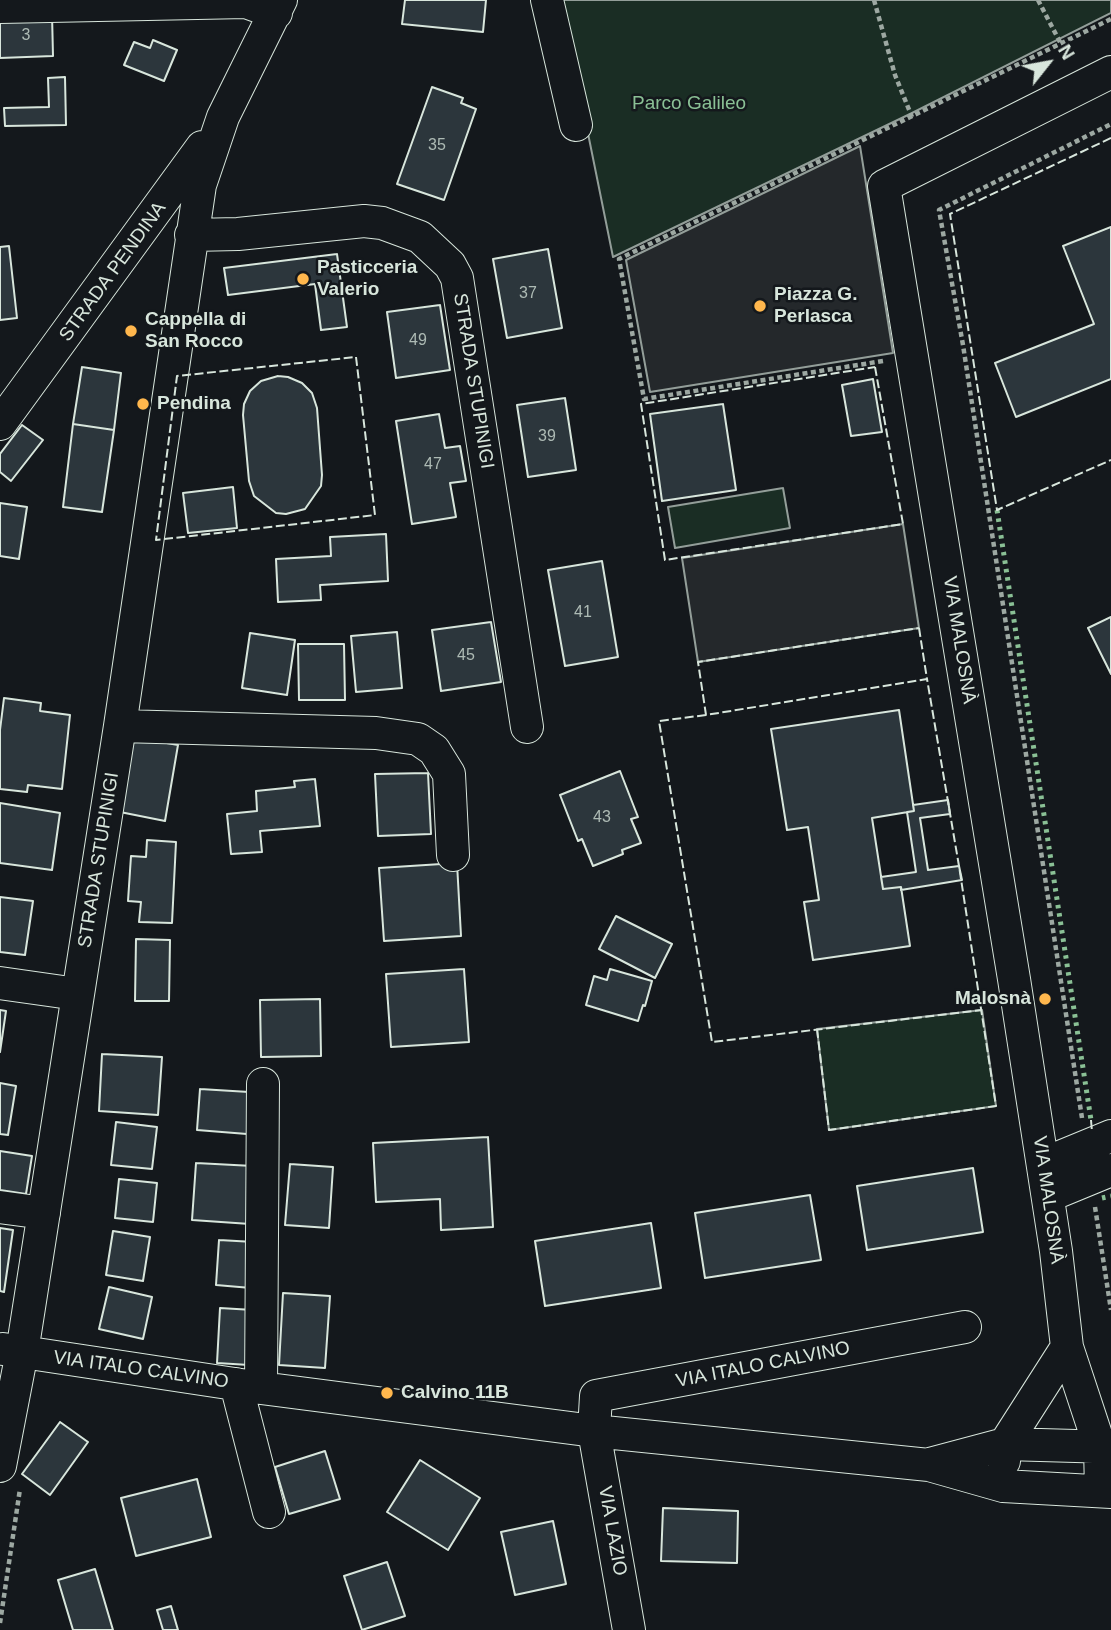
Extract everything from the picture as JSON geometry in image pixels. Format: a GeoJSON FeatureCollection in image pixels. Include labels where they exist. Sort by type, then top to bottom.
{"type":"FeatureCollection","features":[{"type":"Feature","properties":{"kind":"street"},"geometry":{"type":"LineString","coordinates":[[547,0],[576,125]]}},
{"type":"Feature","properties":{"kind":"street"},"geometry":{"type":"LineString","coordinates":[[0,7],[246,2],[278,7],[223,117]]}},
{"type":"Feature","properties":{"kind":"street","name":"VIA MALOSNÀ"},"geometry":{"type":"LineString","coordinates":[[1106,1492],[1106,1447],[1067,1347],[1043,1164],[884,186],[1111,72]]}},
{"type":"Feature","properties":{"kind":"street","name":"STRADA STUPINIGI"},"geometry":{"type":"LineString","coordinates":[[11,1471],[11,1350],[44,1213],[120,726],[191,235],[200,185],[223,117]]}},
{"type":"Feature","properties":{"kind":"street","name":"STRADA PENDINA"},"geometry":{"type":"LineString","coordinates":[[0,424],[223,117]]}},
{"type":"Feature","properties":{"kind":"street","name":"STRADA STUPINIGI"},"geometry":{"type":"LineString","coordinates":[[191,235],[238,234],[364,221],[382,223],[420,237],[450,265],[457,278],[527,727]]}},
{"type":"Feature","properties":{"kind":"street"},"geometry":{"type":"LineString","coordinates":[[120,726],[376,733],[418,739],[434,750],[449,774],[453,855]]}},
{"type":"Feature","properties":{"kind":"street"},"geometry":{"type":"LineString","coordinates":[[0,983],[77,994]]}},
{"type":"Feature","properties":{"kind":"street"},"geometry":{"type":"LineString","coordinates":[[263,1084],[248,1386],[269,1512]]}},
{"type":"Feature","properties":{"kind":"street"},"geometry":{"type":"LineString","coordinates":[[1043,1164],[1097,1130]]}},
{"type":"Feature","properties":{"kind":"street"},"geometry":{"type":"LineString","coordinates":[[1048,1196],[1111,1170]]}},
{"type":"Feature","properties":{"kind":"street"},"geometry":{"type":"LineString","coordinates":[[0,1207],[44,1213]]}},
{"type":"Feature","properties":{"kind":"street","name":"VIA ITALO CALVINO"},"geometry":{"type":"LineString","coordinates":[[594,1431],[596,1396],[965,1326]]}},
{"type":"Feature","properties":{"kind":"street"},"geometry":{"type":"LineString","coordinates":[[1003,1486],[1005,1444],[1067,1347]]}},
{"type":"Feature","properties":{"kind":"street","name":"VIA ITALO CALVINO"},"geometry":{"type":"LineString","coordinates":[[11,1350],[248,1386],[594,1431],[929,1465],[1003,1486],[1106,1492]]}},
{"type":"Feature","properties":{"kind":"street","name":"VIA LAZIO"},"geometry":{"type":"LineString","coordinates":[[594,1431],[629,1630]]}},
{"type":"Feature","properties":{"kind":"street","name":"VIA ITALO CALVINO"},"geometry":{"type":"LineString","coordinates":[[929,1465],[1005,1444],[1106,1447]]}},
{"type":"Feature","properties":{"kind":"path"},"geometry":{"type":"LineString","coordinates":[[874,0],[895,75],[912,117]]}},
{"type":"Feature","properties":{"kind":"path"},"geometry":{"type":"LineString","coordinates":[[1038,0],[1061,44]]}},
{"type":"Feature","properties":{"kind":"path"},"geometry":{"type":"LineString","coordinates":[[888,373],[886,360],[644,399],[619,259],[1111,19]]}},
{"type":"Feature","properties":{"kind":"path"},"geometry":{"type":"LineString","coordinates":[[1097,1130],[939,210],[1111,124]]}},
{"type":"Feature","properties":{"kind":"path"},"geometry":{"type":"LineString","coordinates":[[1095,1205],[1111,1310]]}},
{"type":"Feature","properties":{"kind":"path"},"geometry":{"type":"LineString","coordinates":[[0,1623],[11,1471]]}},
{"type":"Feature","properties":{"kind":"green space","name":"Parco Galileo"},"geometry":{"type":"Polygon","coordinates":[[[561,0],[1111,0],[1111,13],[910,114],[613,257],[561,0]]]}},
{"type":"Feature","properties":{"kind":"green space"},"geometry":{"type":"Polygon","coordinates":[[[783,488],[790,528],[675,548],[668,507],[783,488]]]}},
{"type":"Feature","properties":{"kind":"green space"},"geometry":{"type":"Polygon","coordinates":[[[982,1010],[996,1106],[829,1130],[817,1029],[982,1010]]]}},
{"type":"Feature","properties":{"kind":"shaded area","name":"Piazza G. Perlasca"},"geometry":{"type":"Polygon","coordinates":[[[860,146],[893,353],[650,392],[626,260],[860,146]]]}},
{"type":"Feature","properties":{"kind":"shaded area"},"geometry":{"type":"Polygon","coordinates":[[[903,524],[919,628],[698,662],[682,558],[903,524]]]}},
{"type":"Feature","properties":{"kind":"building"},"geometry":{"type":"Polygon","coordinates":[[[405,0],[486,0],[483,32],[402,24],[405,0]]]}},
{"type":"Feature","properties":{"kind":"building"},"geometry":{"type":"Polygon","coordinates":[[[52,14],[53,56],[0,58],[0,16],[52,14]]]}},
{"type":"Feature","properties":{"kind":"building"},"geometry":{"type":"Polygon","coordinates":[[[153,40],[177,50],[164,81],[124,65],[134,42],[150,48],[153,40]]]}},
{"type":"Feature","properties":{"kind":"building"},"geometry":{"type":"Polygon","coordinates":[[[65,77],[66,125],[5,126],[4,108],[49,107],[48,78],[65,77]]]}},
{"type":"Feature","properties":{"kind":"building"},"geometry":{"type":"Polygon","coordinates":[[[432,87],[463,98],[461,103],[476,109],[444,200],[397,184],[432,87]]]}},
{"type":"Feature","properties":{"kind":"building"},"geometry":{"type":"Polygon","coordinates":[[[1111,227],[1111,379],[1016,417],[995,363],[1094,324],[1063,246],[1111,227]]]}},
{"type":"Feature","properties":{"kind":"building"},"geometry":{"type":"Polygon","coordinates":[[[9,246],[17,318],[0,320],[0,247],[9,246]]]}},
{"type":"Feature","properties":{"kind":"building"},"geometry":{"type":"Polygon","coordinates":[[[548,249],[562,328],[507,338],[493,259],[548,249]]]}},
{"type":"Feature","properties":{"kind":"building"},"geometry":{"type":"Polygon","coordinates":[[[337,254],[347,327],[321,330],[315,284],[228,295],[224,268],[337,254]]]}},
{"type":"Feature","properties":{"kind":"building"},"geometry":{"type":"Polygon","coordinates":[[[440,305],[450,370],[396,378],[387,312],[440,305]]]}},
{"type":"Feature","properties":{"kind":"building"},"geometry":{"type":"Polygon","coordinates":[[[82,367],[121,373],[114,430],[73,424],[82,367]]]}},
{"type":"Feature","properties":{"kind":"building"},"geometry":{"type":"Polygon","coordinates":[[[278,376],[302,383],[312,393],[317,408],[322,475],[321,486],[305,509],[286,514],[276,513],[254,496],[249,481],[243,415],[244,404],[250,391],[261,381],[278,376]]]}},
{"type":"Feature","properties":{"kind":"building"},"geometry":{"type":"Polygon","coordinates":[[[873,379],[882,432],[851,436],[842,385],[873,379]]]}},
{"type":"Feature","properties":{"kind":"building"},"geometry":{"type":"Polygon","coordinates":[[[565,398],[576,470],[528,477],[517,405],[565,398]]]}},
{"type":"Feature","properties":{"kind":"building"},"geometry":{"type":"Polygon","coordinates":[[[723,404],[736,490],[662,501],[650,414],[723,404]]]}},
{"type":"Feature","properties":{"kind":"building"},"geometry":{"type":"Polygon","coordinates":[[[439,414],[445,448],[460,446],[466,481],[450,483],[456,517],[412,524],[396,421],[439,414]]]}},
{"type":"Feature","properties":{"kind":"building"},"geometry":{"type":"Polygon","coordinates":[[[73,424],[114,430],[102,512],[63,507],[73,424]]]}},
{"type":"Feature","properties":{"kind":"building"},"geometry":{"type":"Polygon","coordinates":[[[22,425],[43,440],[11,481],[0,472],[0,454],[22,425]]]}},
{"type":"Feature","properties":{"kind":"building"},"geometry":{"type":"Polygon","coordinates":[[[233,487],[237,528],[188,533],[183,493],[233,487]]]}},
{"type":"Feature","properties":{"kind":"building"},"geometry":{"type":"Polygon","coordinates":[[[0,503],[27,507],[19,559],[0,556],[0,503]]]}},
{"type":"Feature","properties":{"kind":"building"},"geometry":{"type":"Polygon","coordinates":[[[386,534],[388,581],[320,585],[321,600],[278,602],[276,559],[331,556],[330,537],[386,534]]]}},
{"type":"Feature","properties":{"kind":"building"},"geometry":{"type":"Polygon","coordinates":[[[602,561],[618,657],[565,666],[548,570],[602,561]]]}},
{"type":"Feature","properties":{"kind":"building"},"geometry":{"type":"Polygon","coordinates":[[[1111,617],[1111,674],[1088,628],[1111,617]]]}},
{"type":"Feature","properties":{"kind":"building"},"geometry":{"type":"Polygon","coordinates":[[[491,622],[501,682],[441,691],[432,630],[491,622]]]}},
{"type":"Feature","properties":{"kind":"building"},"geometry":{"type":"Polygon","coordinates":[[[397,632],[402,688],[356,692],[351,636],[397,632]]]}},
{"type":"Feature","properties":{"kind":"building"},"geometry":{"type":"Polygon","coordinates":[[[250,633],[295,640],[287,695],[242,688],[250,633]]]}},
{"type":"Feature","properties":{"kind":"building"},"geometry":{"type":"Polygon","coordinates":[[[298,644],[344,644],[345,700],[299,700],[298,644]]]}},
{"type":"Feature","properties":{"kind":"building"},"geometry":{"type":"Polygon","coordinates":[[[4,698],[41,703],[40,711],[70,715],[62,789],[28,785],[27,792],[0,789],[0,730],[4,698]]]}},
{"type":"Feature","properties":{"kind":"building"},"geometry":{"type":"Polygon","coordinates":[[[899,710],[914,811],[872,818],[883,889],[901,887],[910,946],[813,960],[804,902],[819,900],[808,827],[787,830],[771,729],[899,710]]]}},
{"type":"Feature","properties":{"kind":"building"},"geometry":{"type":"Polygon","coordinates":[[[133,737],[178,745],[165,821],[120,812],[133,737]]]}},
{"type":"Feature","properties":{"kind":"building"},"geometry":{"type":"Polygon","coordinates":[[[620,771],[638,817],[631,819],[641,843],[622,850],[623,854],[593,866],[582,839],[578,841],[560,795],[620,771]]]}},
{"type":"Feature","properties":{"kind":"building"},"geometry":{"type":"Polygon","coordinates":[[[428,773],[431,834],[378,836],[375,774],[428,773]]]}},
{"type":"Feature","properties":{"kind":"building"},"geometry":{"type":"Polygon","coordinates":[[[315,779],[320,826],[260,831],[262,852],[231,854],[227,814],[257,811],[256,791],[295,787],[294,781],[315,779]]]}},
{"type":"Feature","properties":{"kind":"building"},"geometry":{"type":"Polygon","coordinates":[[[948,800],[950,814],[920,818],[928,870],[959,866],[962,880],[901,890],[901,887],[883,889],[881,877],[916,872],[907,812],[914,811],[913,805],[948,800]]]}},
{"type":"Feature","properties":{"kind":"building"},"geometry":{"type":"Polygon","coordinates":[[[0,803],[60,813],[52,870],[0,863],[0,803]]]}},
{"type":"Feature","properties":{"kind":"building"},"geometry":{"type":"Polygon","coordinates":[[[147,840],[176,842],[172,923],[139,922],[141,902],[128,901],[131,856],[146,857],[147,840]]]}},
{"type":"Feature","properties":{"kind":"building"},"geometry":{"type":"Polygon","coordinates":[[[457,863],[461,936],[384,941],[379,868],[457,863]]]}},
{"type":"Feature","properties":{"kind":"building"},"geometry":{"type":"Polygon","coordinates":[[[0,897],[33,901],[25,955],[0,952],[0,897]]]}},
{"type":"Feature","properties":{"kind":"building"},"geometry":{"type":"Polygon","coordinates":[[[616,916],[672,944],[655,978],[599,949],[616,916]]]}},
{"type":"Feature","properties":{"kind":"building"},"geometry":{"type":"Polygon","coordinates":[[[136,939],[170,940],[169,1001],[135,1001],[136,939]]]}},
{"type":"Feature","properties":{"kind":"building"},"geometry":{"type":"Polygon","coordinates":[[[464,969],[469,1042],[391,1047],[386,974],[464,969]]]}},
{"type":"Feature","properties":{"kind":"building"},"geometry":{"type":"Polygon","coordinates":[[[610,969],[652,981],[638,1021],[586,1005],[594,976],[607,980],[610,969]]]}},
{"type":"Feature","properties":{"kind":"building"},"geometry":{"type":"Polygon","coordinates":[[[320,999],[321,1056],[261,1057],[260,1000],[320,999]]]}},
{"type":"Feature","properties":{"kind":"building"},"geometry":{"type":"Polygon","coordinates":[[[0,1010],[6,1011],[0,1052],[0,1010]]]}},
{"type":"Feature","properties":{"kind":"building"},"geometry":{"type":"Polygon","coordinates":[[[102,1054],[162,1057],[158,1115],[99,1111],[102,1054]]]}},
{"type":"Feature","properties":{"kind":"building"},"geometry":{"type":"Polygon","coordinates":[[[0,1083],[16,1086],[8,1135],[0,1134],[0,1083]]]}},
{"type":"Feature","properties":{"kind":"building"},"geometry":{"type":"Polygon","coordinates":[[[200,1089],[249,1092],[247,1134],[197,1130],[200,1089]]]}},
{"type":"Feature","properties":{"kind":"building"},"geometry":{"type":"Polygon","coordinates":[[[116,1122],[157,1127],[152,1169],[111,1165],[116,1122]]]}},
{"type":"Feature","properties":{"kind":"building"},"geometry":{"type":"Polygon","coordinates":[[[488,1137],[493,1227],[441,1230],[440,1199],[376,1202],[373,1143],[488,1137]]]}},
{"type":"Feature","properties":{"kind":"building"},"geometry":{"type":"Polygon","coordinates":[[[0,1151],[32,1156],[26,1194],[0,1190],[0,1151]]]}},
{"type":"Feature","properties":{"kind":"building"},"geometry":{"type":"Polygon","coordinates":[[[196,1163],[253,1166],[250,1224],[192,1220],[196,1163]]]}},
{"type":"Feature","properties":{"kind":"building"},"geometry":{"type":"Polygon","coordinates":[[[290,1164],[333,1167],[329,1228],[285,1225],[290,1164]]]}},
{"type":"Feature","properties":{"kind":"building"},"geometry":{"type":"Polygon","coordinates":[[[973,1168],[983,1232],[867,1250],[857,1186],[973,1168]]]}},
{"type":"Feature","properties":{"kind":"building"},"geometry":{"type":"Polygon","coordinates":[[[119,1179],[157,1183],[153,1222],[115,1218],[119,1179]]]}},
{"type":"Feature","properties":{"kind":"building"},"geometry":{"type":"Polygon","coordinates":[[[810,1195],[821,1260],[705,1278],[695,1213],[810,1195]]]}},
{"type":"Feature","properties":{"kind":"building"},"geometry":{"type":"Polygon","coordinates":[[[651,1223],[661,1288],[545,1306],[535,1241],[651,1223]]]}},
{"type":"Feature","properties":{"kind":"building"},"geometry":{"type":"Polygon","coordinates":[[[0,1228],[13,1230],[4,1292],[0,1291],[0,1228]]]}},
{"type":"Feature","properties":{"kind":"building"},"geometry":{"type":"Polygon","coordinates":[[[113,1231],[150,1237],[143,1281],[106,1275],[113,1231]]]}},
{"type":"Feature","properties":{"kind":"building"},"geometry":{"type":"Polygon","coordinates":[[[219,1240],[254,1242],[251,1288],[216,1285],[219,1240]]]}},
{"type":"Feature","properties":{"kind":"building"},"geometry":{"type":"Polygon","coordinates":[[[109,1287],[152,1297],[143,1339],[99,1329],[109,1287]]]}},
{"type":"Feature","properties":{"kind":"building"},"geometry":{"type":"Polygon","coordinates":[[[283,1293],[330,1296],[325,1368],[279,1365],[283,1293]]]}},
{"type":"Feature","properties":{"kind":"building"},"geometry":{"type":"Polygon","coordinates":[[[220,1308],[253,1310],[249,1365],[217,1363],[220,1308]]]}},
{"type":"Feature","properties":{"kind":"building"},"geometry":{"type":"Polygon","coordinates":[[[60,1422],[88,1442],[50,1495],[22,1474],[60,1422]]]}},
{"type":"Feature","properties":{"kind":"building"},"geometry":{"type":"Polygon","coordinates":[[[325,1451],[340,1499],[289,1514],[275,1467],[325,1451]]]}},
{"type":"Feature","properties":{"kind":"building"},"geometry":{"type":"Polygon","coordinates":[[[420,1460],[480,1498],[448,1550],[387,1512],[420,1460]]]}},
{"type":"Feature","properties":{"kind":"building"},"geometry":{"type":"Polygon","coordinates":[[[197,1479],[211,1537],[136,1556],[121,1498],[197,1479]]]}},
{"type":"Feature","properties":{"kind":"building"},"geometry":{"type":"Polygon","coordinates":[[[663,1508],[738,1511],[737,1563],[661,1561],[663,1508]]]}},
{"type":"Feature","properties":{"kind":"building"},"geometry":{"type":"Polygon","coordinates":[[[553,1521],[566,1584],[515,1595],[501,1532],[553,1521]]]}},
{"type":"Feature","properties":{"kind":"building"},"geometry":{"type":"Polygon","coordinates":[[[387,1562],[405,1616],[362,1630],[344,1576],[387,1562]]]}},
{"type":"Feature","properties":{"kind":"building"},"geometry":{"type":"Polygon","coordinates":[[[95,1569],[113,1630],[73,1630],[58,1580],[95,1569]]]}},
{"type":"Feature","properties":{"kind":"building"},"geometry":{"type":"Polygon","coordinates":[[[171,1606],[178,1630],[163,1630],[157,1610],[171,1606]]]}},
{"type":"Feature","properties":{"kind":"hedge"},"geometry":{"type":"LineString","coordinates":[[997,510],[1091,1120]]}},
{"type":"Feature","properties":{"kind":"hedge"},"geometry":{"type":"LineString","coordinates":[[1102,1198],[1111,1196]]}},
{"type":"Feature","properties":{"kind":"fence"},"geometry":{"type":"LineString","coordinates":[[1111,138],[950,214],[997,510],[1111,460]]}},
{"type":"Feature","properties":{"kind":"fence"},"geometry":{"type":"LineString","coordinates":[[356,357],[375,515],[156,540],[177,376],[356,357]]}},
{"type":"Feature","properties":{"kind":"fence"},"geometry":{"type":"LineString","coordinates":[[875,367],[903,524],[665,560],[641,404],[875,367]]}},
{"type":"Feature","properties":{"kind":"fence"},"geometry":{"type":"LineString","coordinates":[[919,628],[927,679],[706,715],[698,662],[919,628]]}},
{"type":"Feature","properties":{"kind":"fence"},"geometry":{"type":"LineString","coordinates":[[817,1029],[829,1130],[996,1106],[927,679]]}},
{"type":"Feature","properties":{"kind":"fence"},"geometry":{"type":"LineString","coordinates":[[706,715],[659,721],[712,1042],[982,1010]]}},
{"type":"Feature","properties":{"kind":"fence"},"geometry":{"type":"LineString","coordinates":[[1091,1120],[1092,1132]]}},
{"type":"Feature","properties":{"kind":"place","name":"Pasticceria Valerio"},"geometry":{"type":"Point","coordinates":[303,279]}},
{"type":"Feature","properties":{"kind":"place","name":"Piazza G. Perlasca"},"geometry":{"type":"Point","coordinates":[760,306]}},
{"type":"Feature","properties":{"kind":"place","name":"Cappella di San Rocco"},"geometry":{"type":"Point","coordinates":[131,331]}},
{"type":"Feature","properties":{"kind":"place","name":"Pendina"},"geometry":{"type":"Point","coordinates":[143,404]}},
{"type":"Feature","properties":{"kind":"place","name":"Malosnà"},"geometry":{"type":"Point","coordinates":[1045,999]}},
{"type":"Feature","properties":{"kind":"place","name":"Calvino 11B"},"geometry":{"type":"Point","coordinates":[387,1393]}}]}
